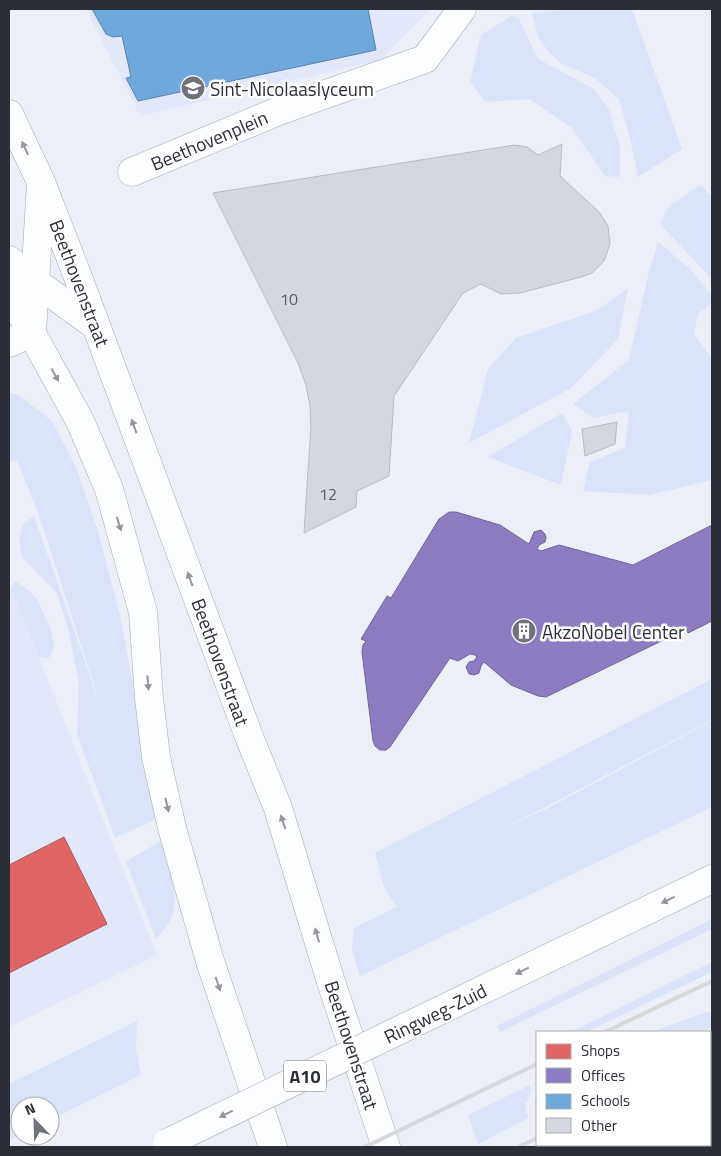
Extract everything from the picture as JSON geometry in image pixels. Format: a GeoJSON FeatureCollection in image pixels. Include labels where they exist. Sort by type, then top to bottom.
{"type":"FeatureCollection","features":[{"type":"Feature","properties":{"kind":"main road","name":"Beethovenplein"},"geometry":{"type":"LineString","coordinates":[[132,172],[281,110],[425,59],[462,9]]}},
{"type":"Feature","properties":{"kind":"main road","name":"Beethovenstraat"},"geometry":{"type":"LineString","coordinates":[[9,114],[41,182],[250,739],[278,808],[331,982],[386,1147]]}},
{"type":"Feature","properties":{"kind":"main road","name":"Beethovenstraat"},"geometry":{"type":"LineString","coordinates":[[20,338],[34,280],[41,182]]}},
{"type":"Feature","properties":{"kind":"main road"},"geometry":{"type":"LineString","coordinates":[[9,260],[96,326]]}},
{"type":"Feature","properties":{"kind":"main road"},"geometry":{"type":"LineString","coordinates":[[9,292],[20,338],[80,421],[108,489],[124,537],[143,612],[149,698],[156,757],[172,828],[210,961],[273,1147]]}},
{"type":"Feature","properties":{"kind":"main road","name":"Ringweg-Zuid"},"geometry":{"type":"LineString","coordinates":[[163,1145],[712,879]]}},
{"type":"Feature","properties":{"kind":"shaded area","name":"Sint-Nicolaaslyceum"},"geometry":{"type":"Polygon","coordinates":[[[86,9],[431,9],[380,60],[140,116],[86,9]]]}},
{"type":"Feature","properties":{"kind":"shaded area"},"geometry":{"type":"Polygon","coordinates":[[[573,9],[632,9],[682,149],[638,177],[619,99],[595,78],[562,64],[549,52],[538,37],[532,13],[573,9]]]}},
{"type":"Feature","properties":{"kind":"shaded area"},"geometry":{"type":"Polygon","coordinates":[[[513,15],[519,19],[538,59],[594,89],[609,110],[620,147],[620,177],[605,176],[572,128],[529,99],[485,102],[470,82],[481,35],[513,15]]]}},
{"type":"Feature","properties":{"kind":"shaded area"},"geometry":{"type":"Polygon","coordinates":[[[701,185],[710,195],[712,194],[712,279],[660,224],[669,206],[701,185]]]}},
{"type":"Feature","properties":{"kind":"shaded area"},"geometry":{"type":"Polygon","coordinates":[[[658,242],[690,269],[712,295],[710,305],[698,314],[694,334],[712,359],[712,480],[649,495],[583,491],[590,462],[625,448],[629,411],[593,418],[573,404],[629,360],[648,276],[658,242]]]}},
{"type":"Feature","properties":{"kind":"shaded area"},"geometry":{"type":"Polygon","coordinates":[[[628,288],[618,339],[571,388],[469,443],[488,369],[516,338],[596,311],[628,288]]]}},
{"type":"Feature","properties":{"kind":"shaded area"},"geometry":{"type":"Polygon","coordinates":[[[9,393],[18,395],[52,421],[76,467],[97,528],[120,615],[158,818],[115,838],[77,734],[79,681],[68,628],[57,593],[22,557],[19,540],[23,525],[34,516],[105,719],[38,512],[17,460],[9,462],[9,393]]]}},
{"type":"Feature","properties":{"kind":"shaded area"},"geometry":{"type":"Polygon","coordinates":[[[562,413],[572,431],[561,485],[488,457],[562,413]]]}},
{"type":"Feature","properties":{"kind":"shaded area"},"geometry":{"type":"Polygon","coordinates":[[[15,581],[37,599],[51,630],[54,647],[49,658],[39,657],[11,588],[15,581]]]}},
{"type":"Feature","properties":{"kind":"shaded area"},"geometry":{"type":"Polygon","coordinates":[[[9,582],[157,955],[9,1027],[9,582]]]}},
{"type":"Feature","properties":{"kind":"shaded area"},"geometry":{"type":"Polygon","coordinates":[[[712,679],[712,720],[495,833],[552,806],[712,721],[712,807],[360,976],[352,950],[354,928],[397,907],[384,887],[375,853],[712,679]]]}},
{"type":"Feature","properties":{"kind":"shaded area"},"geometry":{"type":"Polygon","coordinates":[[[162,840],[173,880],[175,902],[169,923],[156,939],[126,862],[162,840]]]}},
{"type":"Feature","properties":{"kind":"shaded area"},"geometry":{"type":"Polygon","coordinates":[[[712,919],[712,929],[500,1032],[497,1026],[712,919]]]}},
{"type":"Feature","properties":{"kind":"shaded area"},"geometry":{"type":"Polygon","coordinates":[[[712,962],[712,972],[588,1031],[573,1031],[712,962]]]}},
{"type":"Feature","properties":{"kind":"shaded area"},"geometry":{"type":"Polygon","coordinates":[[[709,1011],[712,1019],[712,1028],[705,1031],[655,1031],[709,1011]]]}},
{"type":"Feature","properties":{"kind":"shaded area"},"geometry":{"type":"Polygon","coordinates":[[[137,1021],[136,1050],[141,1075],[60,1115],[60,1096],[10,1096],[9,1140],[9,1084],[137,1021]]]}},
{"type":"Feature","properties":{"kind":"shaded area"},"geometry":{"type":"Polygon","coordinates":[[[530,1085],[528,1101],[525,1104],[528,1118],[478,1144],[468,1115],[530,1085]]]}},
{"type":"Feature","properties":{"kind":"building: Shops"},"geometry":{"type":"Polygon","coordinates":[[[64,837],[107,924],[9,973],[9,865],[64,837]]]}},
{"type":"Feature","properties":{"kind":"building: Offices","name":"AkzoNobel Center"},"geometry":{"type":"Polygon","coordinates":[[[449,512],[456,512],[500,525],[529,544],[534,532],[541,530],[546,538],[545,542],[539,545],[537,549],[541,551],[559,545],[633,565],[712,525],[712,621],[688,633],[686,629],[546,697],[538,696],[511,685],[484,662],[479,673],[469,674],[466,667],[469,662],[474,661],[477,657],[475,655],[470,654],[458,661],[450,658],[390,747],[386,750],[380,750],[373,741],[362,652],[366,641],[361,639],[387,596],[391,598],[439,519],[449,512]]]}},
{"type":"Feature","properties":{"kind":"building: Schools","name":"Sint-Nicolaaslyceum"},"geometry":{"type":"Polygon","coordinates":[[[92,9],[368,9],[376,50],[138,101],[126,78],[131,77],[122,36],[113,37],[106,34],[92,9]]]}},
{"type":"Feature","properties":{"kind":"building: Other"},"geometry":{"type":"Polygon","coordinates":[[[562,144],[560,176],[599,212],[608,226],[610,244],[604,261],[592,273],[520,293],[501,294],[481,284],[463,293],[394,396],[389,476],[357,491],[356,507],[304,533],[311,426],[306,385],[298,363],[213,193],[515,145],[527,147],[538,155],[562,144]]]}},
{"type":"Feature","properties":{"kind":"building: Other"},"geometry":{"type":"Polygon","coordinates":[[[617,422],[615,444],[585,456],[582,429],[617,422]]]}},
{"type":"Feature","properties":{"kind":"railway"},"geometry":{"type":"LineString","coordinates":[[607,1031],[712,981]]}},
{"type":"Feature","properties":{"kind":"railway"},"geometry":{"type":"LineString","coordinates":[[365,1147],[536,1064]]}},
{"type":"Feature","properties":{"kind":"railway"},"geometry":{"type":"LineString","coordinates":[[519,1147],[536,1138]]}},
{"type":"Feature","properties":{"kind":"place","name":"Sint-Nicolaaslyceum"},"geometry":{"type":"Point","coordinates":[193,88]}},
{"type":"Feature","properties":{"kind":"place","name":"AkzoNobel Center"},"geometry":{"type":"Point","coordinates":[524,631]}}]}
